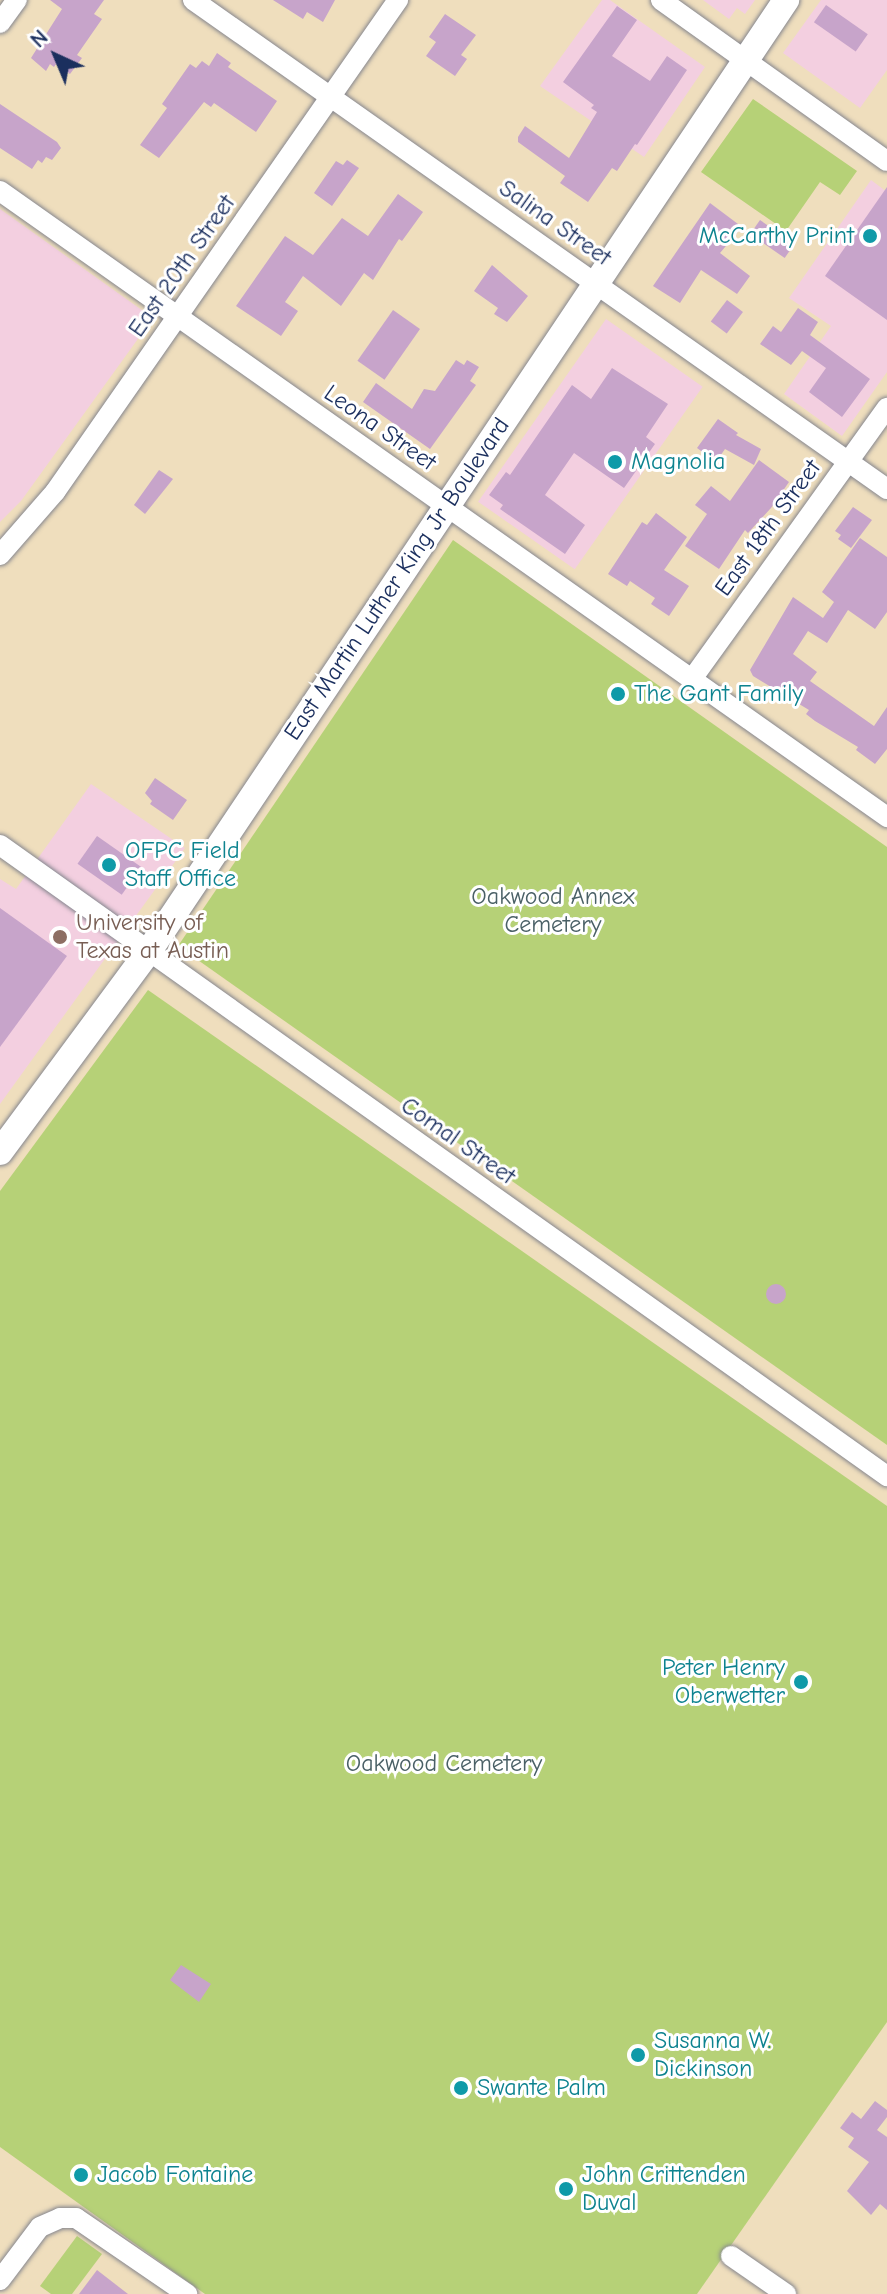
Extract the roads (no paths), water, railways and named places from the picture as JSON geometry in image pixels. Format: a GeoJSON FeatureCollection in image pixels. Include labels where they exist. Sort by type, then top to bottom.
{"type":"FeatureCollection","features":[{"type":"Feature","properties":{"kind":"main road","name":"East Martin Luther King Jr Boulevard"},"geometry":{"type":"LineString","coordinates":[[0,1152],[149,951],[447,507],[594,281],[786,0]]}},
{"type":"Feature","properties":{"kind":"street"},"geometry":{"type":"LineString","coordinates":[[0,23],[17,0]]}},
{"type":"Feature","properties":{"kind":"street","name":"Salina Street"},"geometry":{"type":"LineString","coordinates":[[193,0],[887,489]]}},
{"type":"Feature","properties":{"kind":"street","name":"East 20th Street"},"geometry":{"type":"LineString","coordinates":[[0,555],[55,492],[398,0]]}},
{"type":"Feature","properties":{"kind":"street"},"geometry":{"type":"LineString","coordinates":[[661,0],[887,161]]}},
{"type":"Feature","properties":{"kind":"street","name":"Leona Street"},"geometry":{"type":"LineString","coordinates":[[0,191],[887,817]]}},
{"type":"Feature","properties":{"kind":"street","name":"East 18th Street"},"geometry":{"type":"LineString","coordinates":[[692,679],[887,408]]}},
{"type":"Feature","properties":{"kind":"street","name":"Comal Street"},"geometry":{"type":"LineString","coordinates":[[0,845],[265,1037],[887,1476]]}},
{"type":"Feature","properties":{"kind":"street"},"geometry":{"type":"LineString","coordinates":[[0,2280],[40,2227],[60,2218],[76,2218],[91,2225],[187,2294]]}},
{"type":"Feature","properties":{"kind":"street"},"geometry":{"type":"LineString","coordinates":[[731,2256],[786,2294]]}},
{"type":"Feature","properties":{"kind":"place","name":"McCarthy Print"},"geometry":{"type":"Point","coordinates":[870,236]}},
{"type":"Feature","properties":{"kind":"place","name":"Magnolia"},"geometry":{"type":"Point","coordinates":[615,462]}},
{"type":"Feature","properties":{"kind":"place","name":"The Gant Family"},"geometry":{"type":"Point","coordinates":[618,694]}},
{"type":"Feature","properties":{"kind":"place","name":"OFPC Field Staff Office"},"geometry":{"type":"Point","coordinates":[109,865]}},
{"type":"Feature","properties":{"kind":"place","name":"University of Texas at Austin"},"geometry":{"type":"Point","coordinates":[60,937]}},
{"type":"Feature","properties":{"kind":"place","name":"Peter Henry Oberwetter"},"geometry":{"type":"Point","coordinates":[801,1682]}},
{"type":"Feature","properties":{"kind":"place","name":"Susanna W. Dickinson"},"geometry":{"type":"Point","coordinates":[638,2055]}},
{"type":"Feature","properties":{"kind":"place","name":"Swante Palm"},"geometry":{"type":"Point","coordinates":[461,2088]}},
{"type":"Feature","properties":{"kind":"place","name":"Jacob Fontaine"},"geometry":{"type":"Point","coordinates":[81,2175]}},
{"type":"Feature","properties":{"kind":"place","name":"John Crittenden Duval"},"geometry":{"type":"Point","coordinates":[566,2189]}},
{"type":"Feature","properties":{"kind":"park label","name":"Oakwood Annex Cemetery"},"geometry":{"type":"Point","coordinates":[553,911]}},
{"type":"Feature","properties":{"kind":"park label","name":"Oakwood Cemetery"},"geometry":{"type":"Point","coordinates":[444,1764]}}]}
